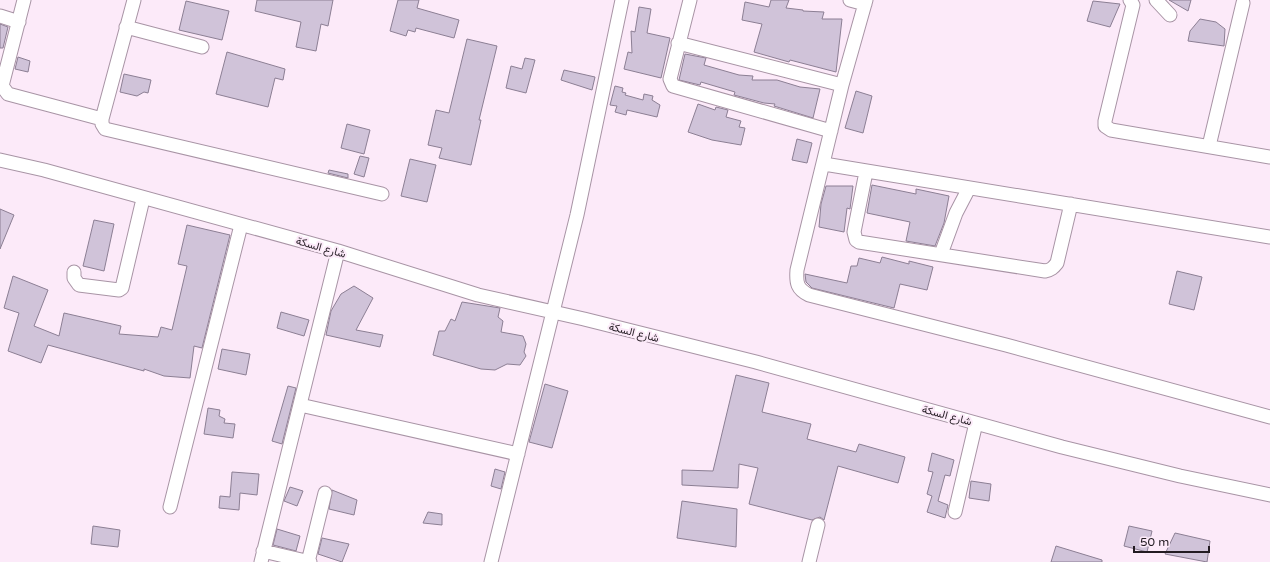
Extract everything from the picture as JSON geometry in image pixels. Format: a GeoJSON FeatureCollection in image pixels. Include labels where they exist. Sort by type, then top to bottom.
{"type":"FeatureCollection","features":[{"type":"Feature","properties":{"kind":"street"},"geometry":{"type":"LineString","coordinates":[[24,0],[2,86],[4,90],[8,94],[54,108],[102,119]]}},
{"type":"Feature","properties":{"kind":"street"},"geometry":{"type":"LineString","coordinates":[[134,0],[102,119],[102,124],[105,129],[382,194]]}},
{"type":"Feature","properties":{"kind":"street"},"geometry":{"type":"LineString","coordinates":[[491,562],[554,313],[584,182],[622,0]]}},
{"type":"Feature","properties":{"kind":"street"},"geometry":{"type":"LineString","coordinates":[[690,0],[670,79],[673,86],[832,131]]}},
{"type":"Feature","properties":{"kind":"street"},"geometry":{"type":"LineString","coordinates":[[850,0],[866,2],[842,85],[797,270],[796,283],[800,291],[809,295],[1006,345],[1270,417]]}},
{"type":"Feature","properties":{"kind":"street"},"geometry":{"type":"LineString","coordinates":[[1130,0],[1132,5],[1105,126],[1111,130],[1270,156]]}},
{"type":"Feature","properties":{"kind":"street"},"geometry":{"type":"LineString","coordinates":[[1156,0],[1170,15]]}},
{"type":"Feature","properties":{"kind":"street"},"geometry":{"type":"LineString","coordinates":[[1209,146],[1244,3]]}},
{"type":"Feature","properties":{"kind":"street"},"geometry":{"type":"LineString","coordinates":[[0,16],[19,22]]}},
{"type":"Feature","properties":{"kind":"street"},"geometry":{"type":"LineString","coordinates":[[126,27],[202,47]]}},
{"type":"Feature","properties":{"kind":"street"},"geometry":{"type":"LineString","coordinates":[[678,43],[842,85]]}},
{"type":"Feature","properties":{"kind":"street","name":"شارع السكة"},"geometry":{"type":"LineString","coordinates":[[0,160],[44,170],[143,199],[338,252],[472,293],[756,362],[976,423],[1180,476],[1270,495]]}},
{"type":"Feature","properties":{"kind":"street"},"geometry":{"type":"LineString","coordinates":[[824,164],[866,172],[1270,236]]}},
{"type":"Feature","properties":{"kind":"street"},"geometry":{"type":"LineString","coordinates":[[866,172],[854,232],[856,240],[859,242],[941,254],[999,265],[1050,270],[1057,263],[1071,204]]}},
{"type":"Feature","properties":{"kind":"street"},"geometry":{"type":"LineString","coordinates":[[941,254],[956,213],[969,188]]}},
{"type":"Feature","properties":{"kind":"street"},"geometry":{"type":"LineString","coordinates":[[74,272],[74,278],[79,285],[119,290],[122,288],[143,199]]}},
{"type":"Feature","properties":{"kind":"street"},"geometry":{"type":"LineString","coordinates":[[170,507],[241,225]]}},
{"type":"Feature","properties":{"kind":"street"},"geometry":{"type":"LineString","coordinates":[[325,493],[309,562],[262,557],[338,252]]}},
{"type":"Feature","properties":{"kind":"street"},"geometry":{"type":"LineString","coordinates":[[300,405],[518,454]]}},
{"type":"Feature","properties":{"kind":"street"},"geometry":{"type":"LineString","coordinates":[[955,512],[976,423]]}},
{"type":"Feature","properties":{"kind":"street"},"geometry":{"type":"LineString","coordinates":[[809,562],[818,525]]}},
{"type":"Feature","properties":{"kind":"building"},"geometry":{"type":"Polygon","coordinates":[[[257,0],[333,0],[328,26],[321,24],[316,51],[296,47],[301,22],[255,11],[257,0]]]}},
{"type":"Feature","properties":{"kind":"building"},"geometry":{"type":"Polygon","coordinates":[[[398,0],[419,0],[417,8],[459,20],[454,38],[416,28],[415,32],[408,30],[406,36],[390,31],[398,0]]]}},
{"type":"Feature","properties":{"kind":"building"},"geometry":{"type":"Polygon","coordinates":[[[771,0],[789,0],[786,8],[803,11],[824,12],[822,19],[842,19],[836,72],[790,60],[789,62],[754,52],[762,24],[742,20],[745,2],[769,7],[771,0]]]}},
{"type":"Feature","properties":{"kind":"building"},"geometry":{"type":"Polygon","coordinates":[[[1169,0],[1191,0],[1188,11],[1169,0]]]}},
{"type":"Feature","properties":{"kind":"building"},"geometry":{"type":"Polygon","coordinates":[[[186,1],[229,11],[222,40],[179,30],[186,1]]]}},
{"type":"Feature","properties":{"kind":"building"},"geometry":{"type":"Polygon","coordinates":[[[1093,1],[1120,4],[1110,27],[1087,21],[1093,1]]]}},
{"type":"Feature","properties":{"kind":"building"},"geometry":{"type":"Polygon","coordinates":[[[639,7],[651,9],[647,33],[670,38],[661,78],[624,69],[628,52],[632,53],[631,31],[635,32],[639,7]]]}},
{"type":"Feature","properties":{"kind":"building"},"geometry":{"type":"Polygon","coordinates":[[[1200,19],[1216,22],[1225,29],[1224,46],[1188,41],[1190,31],[1200,19]]]}},
{"type":"Feature","properties":{"kind":"building"},"geometry":{"type":"Polygon","coordinates":[[[0,24],[8,27],[3,48],[0,48],[0,24]]]}},
{"type":"Feature","properties":{"kind":"building"},"geometry":{"type":"Polygon","coordinates":[[[467,39],[497,46],[479,120],[481,120],[471,165],[439,158],[442,148],[428,145],[436,110],[449,113],[467,39]]]}},
{"type":"Feature","properties":{"kind":"building"},"geometry":{"type":"Polygon","coordinates":[[[227,52],[285,69],[283,80],[275,78],[268,107],[216,94],[227,52]]]}},
{"type":"Feature","properties":{"kind":"building"},"geometry":{"type":"Polygon","coordinates":[[[685,54],[706,58],[704,65],[739,75],[753,76],[752,80],[777,80],[800,87],[820,89],[813,118],[774,106],[775,104],[764,103],[734,95],[735,92],[701,82],[700,85],[679,80],[685,54]]]}},
{"type":"Feature","properties":{"kind":"building"},"geometry":{"type":"Polygon","coordinates":[[[18,57],[30,61],[28,72],[15,69],[18,57]]]}},
{"type":"Feature","properties":{"kind":"building"},"geometry":{"type":"Polygon","coordinates":[[[525,58],[535,60],[526,93],[506,88],[511,66],[522,69],[525,58]]]}},
{"type":"Feature","properties":{"kind":"building"},"geometry":{"type":"Polygon","coordinates":[[[564,70],[595,77],[592,90],[561,80],[564,70]]]}},
{"type":"Feature","properties":{"kind":"building"},"geometry":{"type":"Polygon","coordinates":[[[124,74],[151,80],[148,93],[144,92],[137,96],[120,92],[124,74]]]}},
{"type":"Feature","properties":{"kind":"building"},"geometry":{"type":"Polygon","coordinates":[[[615,86],[623,88],[622,92],[626,93],[625,95],[643,100],[644,94],[653,96],[652,100],[660,105],[657,117],[627,110],[626,115],[615,112],[617,106],[610,105],[615,86]]]}},
{"type":"Feature","properties":{"kind":"building"},"geometry":{"type":"Polygon","coordinates":[[[856,91],[872,96],[863,133],[845,128],[856,91]]]}},
{"type":"Feature","properties":{"kind":"building"},"geometry":{"type":"Polygon","coordinates":[[[698,104],[715,110],[716,107],[728,110],[726,117],[741,121],[739,127],[745,128],[741,145],[712,140],[688,132],[698,104]]]}},
{"type":"Feature","properties":{"kind":"building"},"geometry":{"type":"Polygon","coordinates":[[[347,124],[370,130],[364,154],[341,148],[347,124]]]}},
{"type":"Feature","properties":{"kind":"building"},"geometry":{"type":"Polygon","coordinates":[[[797,139],[812,143],[807,163],[792,160],[797,139]]]}},
{"type":"Feature","properties":{"kind":"building"},"geometry":{"type":"Polygon","coordinates":[[[360,156],[369,158],[364,177],[354,174],[360,156]]]}},
{"type":"Feature","properties":{"kind":"building"},"geometry":{"type":"Polygon","coordinates":[[[410,159],[436,165],[427,202],[401,196],[410,159]]]}},
{"type":"Feature","properties":{"kind":"building"},"geometry":{"type":"Polygon","coordinates":[[[329,170],[348,174],[348,178],[328,173],[329,170]]]}},
{"type":"Feature","properties":{"kind":"building"},"geometry":{"type":"Polygon","coordinates":[[[872,185],[916,194],[916,189],[949,196],[944,223],[935,246],[906,241],[910,222],[867,213],[872,185]]]}},
{"type":"Feature","properties":{"kind":"building"},"geometry":{"type":"Polygon","coordinates":[[[826,186],[853,186],[850,209],[847,208],[844,232],[819,227],[821,204],[826,186]]]}},
{"type":"Feature","properties":{"kind":"building"},"geometry":{"type":"Polygon","coordinates":[[[0,209],[14,215],[0,249],[0,209]]]}},
{"type":"Feature","properties":{"kind":"building"},"geometry":{"type":"Polygon","coordinates":[[[94,220],[114,224],[104,271],[83,266],[94,220]]]}},
{"type":"Feature","properties":{"kind":"building"},"geometry":{"type":"Polygon","coordinates":[[[187,225],[230,235],[202,348],[194,346],[190,378],[164,376],[144,369],[144,371],[48,345],[41,363],[8,351],[19,313],[4,308],[13,276],[48,290],[34,326],[59,336],[64,313],[121,326],[119,334],[158,337],[161,327],[172,330],[187,266],[178,264],[187,225]]]}},
{"type":"Feature","properties":{"kind":"building"},"geometry":{"type":"Polygon","coordinates":[[[882,257],[909,264],[909,261],[933,267],[927,290],[900,284],[894,308],[812,288],[806,282],[805,274],[847,283],[851,266],[857,266],[859,258],[880,263],[882,257]]]}},
{"type":"Feature","properties":{"kind":"building"},"geometry":{"type":"Polygon","coordinates":[[[1177,271],[1202,277],[1194,310],[1169,304],[1177,271]]]}},
{"type":"Feature","properties":{"kind":"building"},"geometry":{"type":"Polygon","coordinates":[[[354,286],[373,298],[356,330],[383,335],[380,347],[326,335],[331,311],[341,294],[354,286]]]}},
{"type":"Feature","properties":{"kind":"building"},"geometry":{"type":"Polygon","coordinates":[[[462,302],[500,308],[498,317],[503,321],[501,332],[523,336],[526,344],[524,352],[526,356],[520,365],[507,364],[495,370],[481,369],[433,355],[439,331],[445,331],[451,319],[455,321],[462,302]]]}},
{"type":"Feature","properties":{"kind":"building"},"geometry":{"type":"Polygon","coordinates":[[[281,312],[309,320],[304,336],[277,328],[281,312]]]}},
{"type":"Feature","properties":{"kind":"building"},"geometry":{"type":"Polygon","coordinates":[[[222,349],[250,354],[246,375],[218,369],[222,349]]]}},
{"type":"Feature","properties":{"kind":"building"},"geometry":{"type":"Polygon","coordinates":[[[736,375],[769,383],[762,412],[811,424],[807,439],[856,452],[859,444],[905,457],[898,483],[838,466],[824,520],[820,517],[812,520],[749,504],[758,468],[739,464],[738,488],[682,485],[682,470],[713,471],[736,375]]]}},
{"type":"Feature","properties":{"kind":"building"},"geometry":{"type":"Polygon","coordinates":[[[545,384],[568,391],[552,448],[529,442],[545,384]]]}},
{"type":"Feature","properties":{"kind":"building"},"geometry":{"type":"Polygon","coordinates":[[[288,386],[296,388],[282,444],[272,441],[288,386]]]}},
{"type":"Feature","properties":{"kind":"building"},"geometry":{"type":"Polygon","coordinates":[[[208,408],[220,410],[219,416],[225,419],[224,423],[235,424],[233,438],[204,434],[208,408]]]}},
{"type":"Feature","properties":{"kind":"building"},"geometry":{"type":"Polygon","coordinates":[[[932,453],[954,460],[950,476],[945,475],[938,501],[948,505],[945,518],[927,512],[932,496],[927,494],[933,472],[928,471],[932,453]]]}},
{"type":"Feature","properties":{"kind":"building"},"geometry":{"type":"Polygon","coordinates":[[[495,469],[505,472],[501,489],[491,486],[495,469]]]}},
{"type":"Feature","properties":{"kind":"building"},"geometry":{"type":"Polygon","coordinates":[[[232,472],[259,474],[257,495],[240,493],[239,510],[219,508],[220,496],[230,497],[232,472]]]}},
{"type":"Feature","properties":{"kind":"building"},"geometry":{"type":"Polygon","coordinates":[[[971,481],[991,484],[989,501],[969,498],[971,481]]]}},
{"type":"Feature","properties":{"kind":"building"},"geometry":{"type":"Polygon","coordinates":[[[290,487],[303,491],[297,506],[284,501],[290,487]]]}},
{"type":"Feature","properties":{"kind":"building"},"geometry":{"type":"Polygon","coordinates":[[[332,490],[357,500],[354,515],[329,509],[332,490]]]}},
{"type":"Feature","properties":{"kind":"building"},"geometry":{"type":"Polygon","coordinates":[[[682,501],[737,509],[736,547],[677,538],[682,501]]]}},
{"type":"Feature","properties":{"kind":"building"},"geometry":{"type":"Polygon","coordinates":[[[428,512],[442,514],[442,525],[423,523],[428,512]]]}},
{"type":"Feature","properties":{"kind":"building"},"geometry":{"type":"Polygon","coordinates":[[[93,526],[120,530],[118,547],[91,544],[93,526]]]}},
{"type":"Feature","properties":{"kind":"building"},"geometry":{"type":"Polygon","coordinates":[[[1129,526],[1152,531],[1147,552],[1124,546],[1129,526]]]}},
{"type":"Feature","properties":{"kind":"building"},"geometry":{"type":"Polygon","coordinates":[[[277,529],[300,536],[296,551],[273,545],[277,529]]]}},
{"type":"Feature","properties":{"kind":"building"},"geometry":{"type":"Polygon","coordinates":[[[1175,533],[1210,541],[1207,562],[1165,554],[1175,533]]]}},
{"type":"Feature","properties":{"kind":"building"},"geometry":{"type":"Polygon","coordinates":[[[322,538],[349,544],[342,562],[318,554],[322,538]]]}},
{"type":"Feature","properties":{"kind":"building"},"geometry":{"type":"Polygon","coordinates":[[[1056,546],[1102,560],[1102,562],[1051,562],[1056,546]]]}}]}
